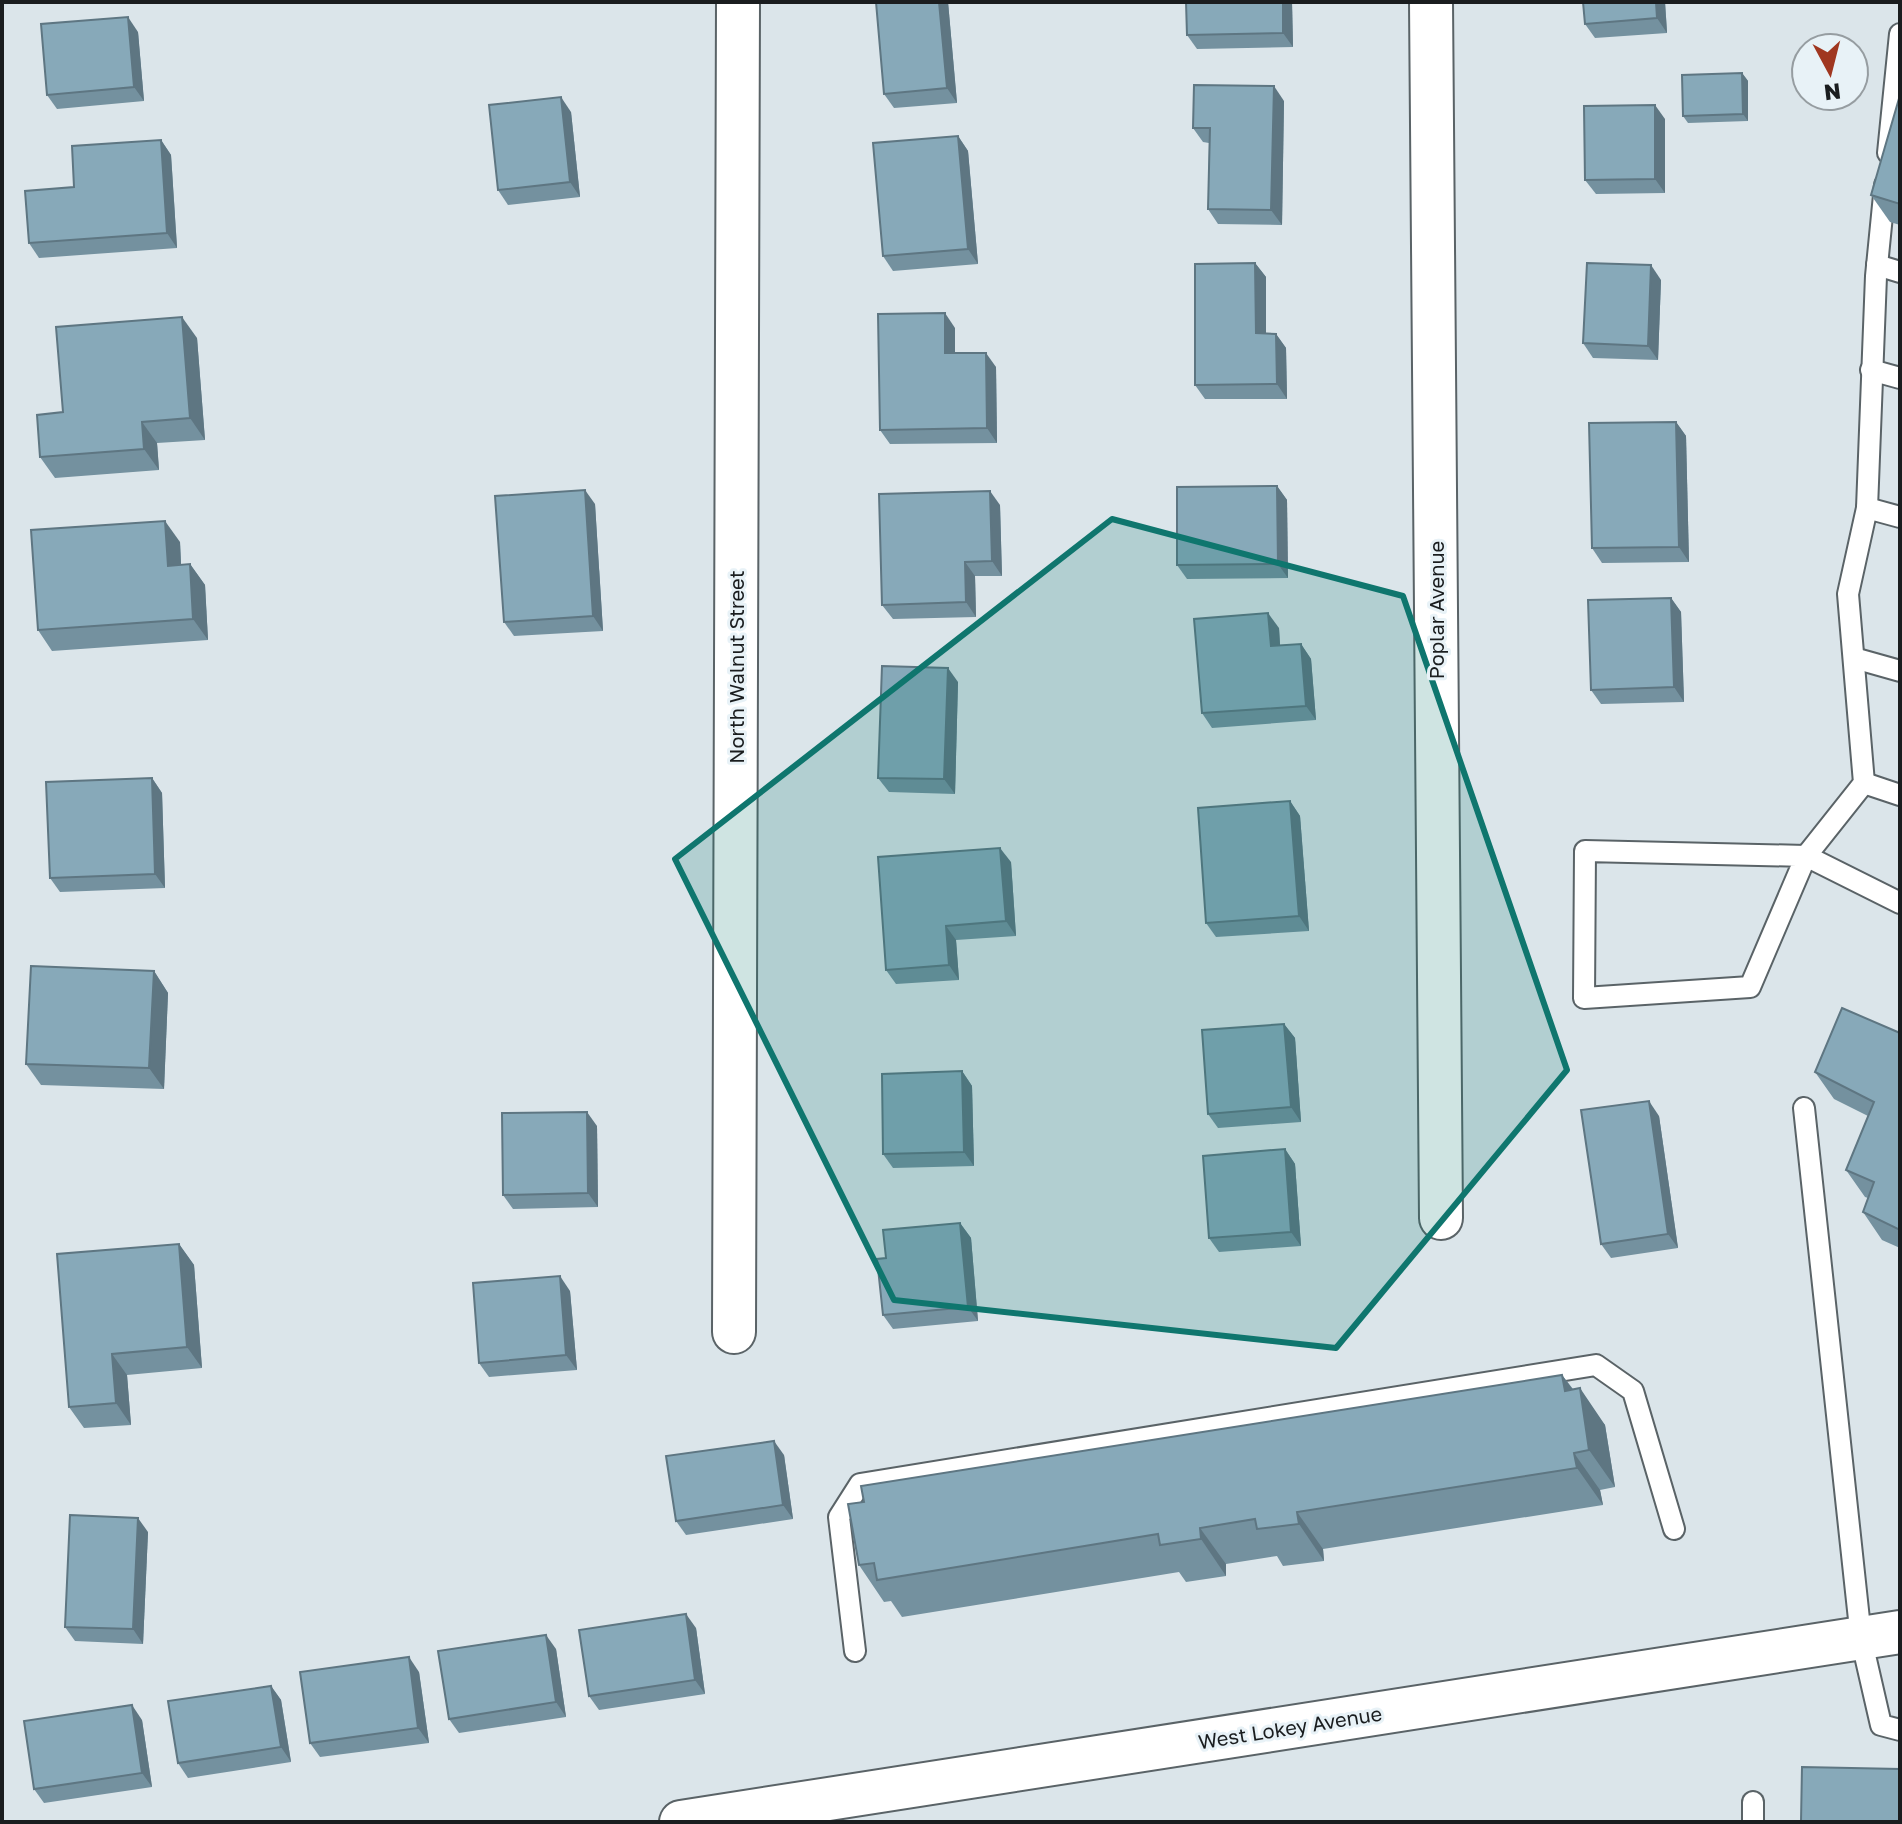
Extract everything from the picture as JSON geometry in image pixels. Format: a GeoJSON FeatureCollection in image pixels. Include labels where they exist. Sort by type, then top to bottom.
{"type":"FeatureCollection","features":[{"type":"Feature","properties":{"kind":"street","name":"North Walnut Street"},"geometry":{"type":"LineString","coordinates":[[734,1332],[738,2]]}},
{"type":"Feature","properties":{"kind":"street","name":"Poplar Avenue"},"geometry":{"type":"LineString","coordinates":[[1431,2],[1441,1218]]}},
{"type":"Feature","properties":{"kind":"street","name":"West Lokey Avenue"},"geometry":{"type":"LineString","coordinates":[[681,1822],[1880,1635]]}},
{"type":"Feature","properties":{"kind":"lane"},"geometry":{"type":"LineString","coordinates":[[1900,34],[1877,265],[1867,508],[1848,594],[1864,783],[1806,856],[1750,987],[1584,998],[1585,851],[1806,856],[1900,903]]}},
{"type":"Feature","properties":{"kind":"lane"},"geometry":{"type":"LineString","coordinates":[[1877,265],[1900,272]]}},
{"type":"Feature","properties":{"kind":"lane"},"geometry":{"type":"LineString","coordinates":[[1871,370],[1900,378]]}},
{"type":"Feature","properties":{"kind":"lane"},"geometry":{"type":"LineString","coordinates":[[1867,508],[1900,517]]}},
{"type":"Feature","properties":{"kind":"lane"},"geometry":{"type":"LineString","coordinates":[[1854,658],[1900,671]]}},
{"type":"Feature","properties":{"kind":"lane"},"geometry":{"type":"LineString","coordinates":[[1864,783],[1900,795]]}},
{"type":"Feature","properties":{"kind":"lane"},"geometry":{"type":"LineString","coordinates":[[1804,1108],[1880,1635],[1881,1725],[1900,1730]]}},
{"type":"Feature","properties":{"kind":"lane"},"geometry":{"type":"LineString","coordinates":[[855,1651],[839,1517],[860,1484],[1596,1365],[1633,1391],[1674,1529]]}},
{"type":"Feature","properties":{"kind":"highlighted area"},"geometry":{"type":"Polygon","coordinates":[[[1112,519],[1403,596],[1567,1070],[1336,1348],[894,1300],[675,859],[1112,519]]]}},
{"type":"Feature","properties":{"kind":"building"},"geometry":{"type":"Polygon","coordinates":[[[876,2],[939,2],[947,88],[884,94],[876,2]]]}},
{"type":"Feature","properties":{"kind":"building"},"geometry":{"type":"Polygon","coordinates":[[[1186,2],[1283,2],[1283,33],[1187,35],[1186,2]]]}},
{"type":"Feature","properties":{"kind":"building"},"geometry":{"type":"Polygon","coordinates":[[[1583,2],[1656,2],[1657,18],[1585,24],[1583,2]]]}},
{"type":"Feature","properties":{"kind":"building"},"geometry":{"type":"Polygon","coordinates":[[[128,17],[134,87],[47,95],[41,24],[128,17]]]}},
{"type":"Feature","properties":{"kind":"building"},"geometry":{"type":"Polygon","coordinates":[[[1742,73],[1743,114],[1683,116],[1682,75],[1742,73]]]}},
{"type":"Feature","properties":{"kind":"building"},"geometry":{"type":"Polygon","coordinates":[[[1194,85],[1274,86],[1271,210],[1208,209],[1210,128],[1193,128],[1194,85]]]}},
{"type":"Feature","properties":{"kind":"building"},"geometry":{"type":"Polygon","coordinates":[[[1900,95],[1900,204],[1871,195],[1900,95]]]}},
{"type":"Feature","properties":{"kind":"building"},"geometry":{"type":"Polygon","coordinates":[[[561,97],[570,182],[498,190],[489,105],[561,97]]]}},
{"type":"Feature","properties":{"kind":"building"},"geometry":{"type":"Polygon","coordinates":[[[1655,105],[1655,179],[1585,180],[1584,106],[1655,105]]]}},
{"type":"Feature","properties":{"kind":"building"},"geometry":{"type":"Polygon","coordinates":[[[958,136],[968,249],[883,256],[873,143],[958,136]]]}},
{"type":"Feature","properties":{"kind":"building"},"geometry":{"type":"Polygon","coordinates":[[[161,140],[167,233],[29,243],[25,191],[74,187],[72,146],[161,140]]]}},
{"type":"Feature","properties":{"kind":"building"},"geometry":{"type":"Polygon","coordinates":[[[1255,263],[1256,333],[1276,334],[1277,384],[1195,385],[1195,264],[1255,263]]]}},
{"type":"Feature","properties":{"kind":"building"},"geometry":{"type":"Polygon","coordinates":[[[1587,263],[1651,265],[1648,346],[1583,343],[1587,263]]]}},
{"type":"Feature","properties":{"kind":"building"},"geometry":{"type":"Polygon","coordinates":[[[945,313],[945,353],[986,353],[987,428],[880,430],[878,314],[945,313]]]}},
{"type":"Feature","properties":{"kind":"building"},"geometry":{"type":"Polygon","coordinates":[[[182,317],[190,418],[142,422],[144,449],[40,457],[37,415],[63,412],[56,327],[182,317]]]}},
{"type":"Feature","properties":{"kind":"building"},"geometry":{"type":"Polygon","coordinates":[[[1676,422],[1679,547],[1592,548],[1589,423],[1676,422]]]}},
{"type":"Feature","properties":{"kind":"building"},"geometry":{"type":"Polygon","coordinates":[[[1277,486],[1278,564],[1177,565],[1177,487],[1277,486]]]}},
{"type":"Feature","properties":{"kind":"building"},"geometry":{"type":"Polygon","coordinates":[[[585,490],[593,616],[504,622],[495,496],[585,490]]]}},
{"type":"Feature","properties":{"kind":"building"},"geometry":{"type":"Polygon","coordinates":[[[990,491],[992,561],[965,562],[966,602],[882,605],[879,494],[990,491]]]}},
{"type":"Feature","properties":{"kind":"building"},"geometry":{"type":"Polygon","coordinates":[[[165,521],[168,566],[190,564],[193,619],[38,630],[31,530],[165,521]]]}},
{"type":"Feature","properties":{"kind":"building"},"geometry":{"type":"Polygon","coordinates":[[[1671,598],[1674,687],[1591,690],[1588,600],[1671,598]]]}},
{"type":"Feature","properties":{"kind":"building"},"geometry":{"type":"Polygon","coordinates":[[[1268,613],[1271,646],[1301,644],[1306,706],[1202,713],[1194,619],[1268,613]]]}},
{"type":"Feature","properties":{"kind":"building"},"geometry":{"type":"Polygon","coordinates":[[[882,666],[948,668],[944,779],[878,778],[882,666]]]}},
{"type":"Feature","properties":{"kind":"building"},"geometry":{"type":"Polygon","coordinates":[[[152,778],[155,874],[50,878],[46,782],[152,778]]]}},
{"type":"Feature","properties":{"kind":"building"},"geometry":{"type":"Polygon","coordinates":[[[1290,801],[1299,916],[1206,923],[1198,808],[1290,801]]]}},
{"type":"Feature","properties":{"kind":"building"},"geometry":{"type":"Polygon","coordinates":[[[1000,848],[1006,921],[946,926],[949,965],[886,970],[878,857],[1000,848]]]}},
{"type":"Feature","properties":{"kind":"building"},"geometry":{"type":"Polygon","coordinates":[[[31,966],[154,971],[149,1068],[26,1064],[31,966]]]}},
{"type":"Feature","properties":{"kind":"building"},"geometry":{"type":"Polygon","coordinates":[[[1842,1008],[1900,1033],[1900,1230],[1863,1212],[1874,1182],[1846,1170],[1874,1102],[1815,1072],[1842,1008]]]}},
{"type":"Feature","properties":{"kind":"building"},"geometry":{"type":"Polygon","coordinates":[[[1284,1024],[1291,1107],[1208,1114],[1202,1030],[1284,1024]]]}},
{"type":"Feature","properties":{"kind":"building"},"geometry":{"type":"Polygon","coordinates":[[[962,1071],[964,1152],[883,1154],[882,1074],[962,1071]]]}},
{"type":"Feature","properties":{"kind":"building"},"geometry":{"type":"Polygon","coordinates":[[[1649,1101],[1668,1234],[1601,1244],[1581,1110],[1649,1101]]]}},
{"type":"Feature","properties":{"kind":"building"},"geometry":{"type":"Polygon","coordinates":[[[587,1112],[588,1193],[503,1195],[502,1113],[587,1112]]]}},
{"type":"Feature","properties":{"kind":"building"},"geometry":{"type":"Polygon","coordinates":[[[1285,1149],[1291,1232],[1209,1238],[1203,1156],[1285,1149]]]}},
{"type":"Feature","properties":{"kind":"building"},"geometry":{"type":"Polygon","coordinates":[[[960,1223],[968,1307],[883,1315],[877,1259],[886,1258],[883,1230],[960,1223]]]}},
{"type":"Feature","properties":{"kind":"building"},"geometry":{"type":"Polygon","coordinates":[[[179,1244],[187,1347],[112,1354],[116,1403],[69,1407],[57,1254],[179,1244]]]}},
{"type":"Feature","properties":{"kind":"building"},"geometry":{"type":"Polygon","coordinates":[[[560,1276],[566,1355],[479,1363],[473,1283],[560,1276]]]}},
{"type":"Feature","properties":{"kind":"building"},"geometry":{"type":"Polygon","coordinates":[[[1562,1375],[1565,1391],[1580,1388],[1589,1450],[1574,1453],[1577,1468],[1297,1512],[1299,1524],[1257,1529],[1255,1519],[1200,1528],[1201,1539],[1160,1545],[1158,1534],[877,1580],[874,1563],[859,1565],[848,1504],[864,1502],[861,1486],[1562,1375]]]}},
{"type":"Feature","properties":{"kind":"building"},"geometry":{"type":"Polygon","coordinates":[[[774,1441],[783,1505],[676,1521],[666,1456],[774,1441]]]}},
{"type":"Feature","properties":{"kind":"building"},"geometry":{"type":"Polygon","coordinates":[[[70,1515],[138,1518],[133,1629],[65,1627],[70,1515]]]}},
{"type":"Feature","properties":{"kind":"building"},"geometry":{"type":"Polygon","coordinates":[[[686,1614],[695,1680],[589,1696],[579,1630],[686,1614]]]}},
{"type":"Feature","properties":{"kind":"building"},"geometry":{"type":"Polygon","coordinates":[[[546,1635],[556,1702],[449,1719],[438,1651],[546,1635]]]}},
{"type":"Feature","properties":{"kind":"building"},"geometry":{"type":"Polygon","coordinates":[[[409,1657],[418,1728],[310,1743],[300,1672],[409,1657]]]}},
{"type":"Feature","properties":{"kind":"building"},"geometry":{"type":"Polygon","coordinates":[[[271,1686],[281,1747],[178,1763],[168,1701],[271,1686]]]}},
{"type":"Feature","properties":{"kind":"building"},"geometry":{"type":"Polygon","coordinates":[[[132,1705],[142,1773],[34,1789],[24,1721],[132,1705]]]}},
{"type":"Feature","properties":{"kind":"building"},"geometry":{"type":"Polygon","coordinates":[[[1802,1767],[1900,1769],[1900,1822],[1801,1822],[1802,1767]]]}}]}
